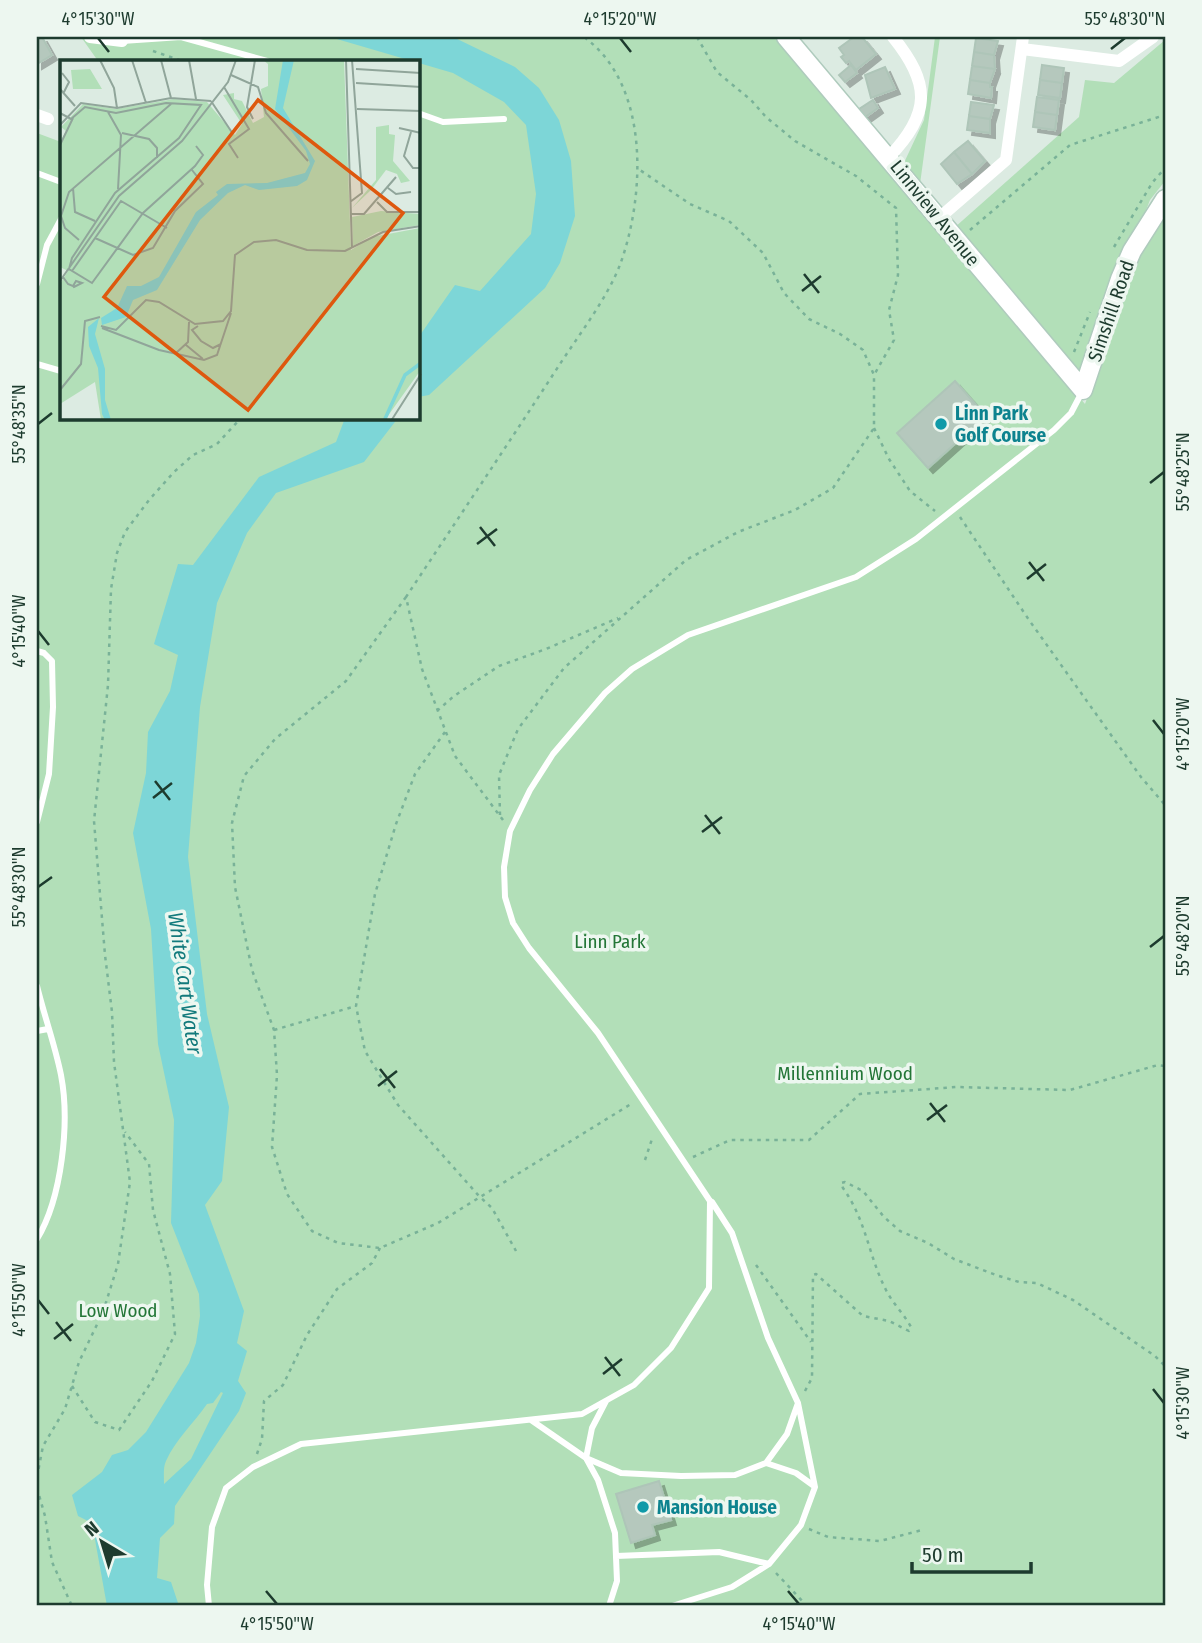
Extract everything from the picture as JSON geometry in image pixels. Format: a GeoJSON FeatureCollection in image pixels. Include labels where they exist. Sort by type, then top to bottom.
{"type":"FeatureCollection","features":[{"type":"Feature","properties":{"kind":"street"},"geometry":{"type":"LineString","coordinates":[[90,37],[122,41]]}},
{"type":"Feature","properties":{"kind":"street","name":"Linnview Avenue"},"geometry":{"type":"LineString","coordinates":[[786,37],[1083,390]]}},
{"type":"Feature","properties":{"kind":"street"},"geometry":{"type":"LineString","coordinates":[[889,157],[906,139],[916,121],[922,101],[921,87],[912,61],[893,37]]}},
{"type":"Feature","properties":{"kind":"street"},"geometry":{"type":"LineString","coordinates":[[944,226],[1006,160],[1022,43],[1119,61],[1153,37]]}},
{"type":"Feature","properties":{"kind":"street","name":"Simshill Road"},"geometry":{"type":"LineString","coordinates":[[1083,390],[1119,279],[1132,251],[1165,199]]}},
{"type":"Feature","properties":{"kind":"lane"},"geometry":{"type":"LineString","coordinates":[[122,41],[181,37],[263,60]]}},
{"type":"Feature","properties":{"kind":"lane"},"geometry":{"type":"LineString","coordinates":[[420,114],[443,122],[504,119]]}},
{"type":"Feature","properties":{"kind":"lane"},"geometry":{"type":"LineString","coordinates":[[37,173],[60,181]]}},
{"type":"Feature","properties":{"kind":"lane"},"geometry":{"type":"LineString","coordinates":[[37,284],[47,245],[60,221]]}},
{"type":"Feature","properties":{"kind":"lane"},"geometry":{"type":"LineString","coordinates":[[37,364],[60,371]]}},
{"type":"Feature","properties":{"kind":"lane"},"geometry":{"type":"LineString","coordinates":[[672,1606],[732,1587],[769,1564],[802,1522],[815,1487],[798,1403],[768,1338],[732,1233],[598,1033],[513,923],[505,897],[504,867],[510,831],[530,790],[553,754],[605,693],[632,669],[688,635],[856,577],[916,539],[1054,430],[1071,413],[1083,390]]}},
{"type":"Feature","properties":{"kind":"lane"},"geometry":{"type":"LineString","coordinates":[[37,651],[44,653],[52,661],[53,708],[49,774],[37,822]]}},
{"type":"Feature","properties":{"kind":"lane"},"geometry":{"type":"LineString","coordinates":[[37,788],[45,790]]}},
{"type":"Feature","properties":{"kind":"lane"},"geometry":{"type":"LineString","coordinates":[[37,985],[61,1076],[65,1140],[56,1190],[37,1239]]}},
{"type":"Feature","properties":{"kind":"lane"},"geometry":{"type":"LineString","coordinates":[[37,1031],[48,1030]]}},
{"type":"Feature","properties":{"kind":"lane"},"geometry":{"type":"LineString","coordinates":[[209,1606],[206,1585],[212,1527],[226,1488],[253,1467],[301,1444],[582,1414],[634,1385],[671,1349],[709,1288],[710,1200]]}},
{"type":"Feature","properties":{"kind":"lane"},"geometry":{"type":"LineString","coordinates":[[607,1399],[592,1428],[586,1458],[598,1480],[615,1533],[617,1581],[609,1606]]}},
{"type":"Feature","properties":{"kind":"lane"},"geometry":{"type":"LineString","coordinates":[[531,1420],[586,1458],[621,1473],[735,1475],[766,1462],[787,1434],[798,1403]]}},
{"type":"Feature","properties":{"kind":"lane"},"geometry":{"type":"LineString","coordinates":[[766,1462],[796,1473],[815,1487]]}},
{"type":"Feature","properties":{"kind":"lane"},"geometry":{"type":"LineString","coordinates":[[616,1556],[719,1552],[769,1564]]}},
{"type":"Feature","properties":{"kind":"path"},"geometry":{"type":"LineString","coordinates":[[584,37],[598,47],[623,85],[637,137],[635,211],[620,265],[591,318],[406,597],[346,681],[275,739],[244,776],[232,823],[235,887],[252,970],[274,1030],[277,1074],[272,1147],[287,1194],[312,1231],[338,1243],[380,1248],[439,1223],[643,1097]]}},
{"type":"Feature","properties":{"kind":"path"},"geometry":{"type":"LineString","coordinates":[[697,37],[717,72],[751,100],[766,117],[795,141],[856,176],[895,208],[898,275],[889,310],[894,340],[874,375]]}},
{"type":"Feature","properties":{"kind":"path"},"geometry":{"type":"LineString","coordinates":[[944,226],[966,233],[1070,145],[1165,115]]}},
{"type":"Feature","properties":{"kind":"path"},"geometry":{"type":"LineString","coordinates":[[637,168],[690,204],[729,221],[763,253],[784,293],[809,319],[840,334],[863,350],[874,375],[874,428],[889,459],[910,491],[943,518]]}},
{"type":"Feature","properties":{"kind":"path"},"geometry":{"type":"LineString","coordinates":[[37,1476],[43,1446],[65,1409],[79,1362],[103,1312],[118,1264],[130,1182],[114,1062],[113,1012],[105,955],[94,821],[108,685],[111,589],[117,553],[125,532],[174,472],[193,455],[218,444],[238,420]]}},
{"type":"Feature","properties":{"kind":"path"},"geometry":{"type":"LineString","coordinates":[[500,815],[499,775],[518,729],[564,668],[687,560],[738,532],[795,510],[833,488],[874,428]]}},
{"type":"Feature","properties":{"kind":"path"},"geometry":{"type":"LineString","coordinates":[[954,508],[1053,654],[1141,777],[1165,805]]}},
{"type":"Feature","properties":{"kind":"path"},"geometry":{"type":"LineString","coordinates":[[406,597],[422,669],[455,756],[510,831]]}},
{"type":"Feature","properties":{"kind":"path"},"geometry":{"type":"LineString","coordinates":[[437,711],[454,696],[499,666],[621,617]]}},
{"type":"Feature","properties":{"kind":"path"},"geometry":{"type":"LineString","coordinates":[[445,732],[415,774],[396,824],[375,894],[356,1006],[365,1051],[398,1105],[492,1208],[516,1251]]}},
{"type":"Feature","properties":{"kind":"path"},"geometry":{"type":"LineString","coordinates":[[274,1030],[356,1006]]}},
{"type":"Feature","properties":{"kind":"path"},"geometry":{"type":"LineString","coordinates":[[685,1160],[730,1140],[809,1140],[860,1094],[956,1087],[1070,1090],[1158,1065],[1165,1066]]}},
{"type":"Feature","properties":{"kind":"path"},"geometry":{"type":"LineString","coordinates":[[645,1160],[655,1130],[653,1112]]}},
{"type":"Feature","properties":{"kind":"path"},"geometry":{"type":"LineString","coordinates":[[72,1386],[95,1422],[119,1430],[152,1381],[176,1334],[170,1274],[153,1210],[149,1164],[123,1130]]}},
{"type":"Feature","properties":{"kind":"path"},"geometry":{"type":"LineString","coordinates":[[798,1403],[812,1378],[813,1275],[816,1274],[863,1316],[889,1321],[905,1331],[909,1331],[911,1327],[886,1290],[870,1251],[864,1224],[841,1183],[845,1182],[863,1191],[884,1217],[900,1231],[928,1243],[954,1259],[1019,1282],[1037,1283],[1073,1300],[1155,1356],[1165,1366]]}},
{"type":"Feature","properties":{"kind":"path"},"geometry":{"type":"LineString","coordinates":[[253,1467],[261,1439],[264,1401],[283,1385],[307,1335],[337,1289],[372,1263],[380,1248]]}},
{"type":"Feature","properties":{"kind":"path"},"geometry":{"type":"LineString","coordinates":[[756,1266],[811,1342]]}},
{"type":"Feature","properties":{"kind":"path"},"geometry":{"type":"LineString","coordinates":[[37,1488],[52,1562],[72,1606]]}},
{"type":"Feature","properties":{"kind":"path"},"geometry":{"type":"LineString","coordinates":[[802,1522],[808,1529],[828,1538],[880,1541],[922,1530]]}},
{"type":"Feature","properties":{"kind":"path"},"geometry":{"type":"LineString","coordinates":[[769,1564],[807,1606]]}},
{"type":"Feature","properties":{"kind":"green space","name":"Linn Park"},"geometry":{"type":"Polygon","coordinates":[[[81,37],[774,37],[1085,404],[1142,246],[1165,215],[1165,1606],[37,1606],[37,133],[60,142],[60,420],[420,420],[420,60],[97,60],[81,37]]]}},
{"type":"Feature","properties":{"kind":"green space"},"geometry":{"type":"Polygon","coordinates":[[[935,37],[940,37],[920,184],[902,167],[924,120],[935,37]]]}},
{"type":"Feature","properties":{"kind":"green space"},"geometry":{"type":"Polygon","coordinates":[[[1165,40],[1165,181],[1150,200],[1081,375],[954,228],[1079,117],[1085,80],[1114,83],[1165,40]]]}},
{"type":"Feature","properties":{"kind":"water"},"geometry":{"type":"Polygon","coordinates":[[[330,37],[453,37],[515,67],[539,88],[559,120],[571,161],[575,216],[560,263],[545,288],[429,395],[420,397],[420,335],[455,285],[480,291],[531,234],[536,194],[526,125],[504,102],[453,73],[420,63],[420,60],[409,60],[330,37]]]}},
{"type":"Feature","properties":{"kind":"water","name":"White Cart Water"},"geometry":{"type":"Polygon","coordinates":[[[344,420],[396,420],[364,462],[276,493],[247,533],[217,603],[200,707],[188,857],[207,1014],[229,1107],[222,1181],[205,1205],[244,1311],[237,1343],[247,1351],[238,1381],[246,1393],[239,1411],[175,1506],[174,1524],[160,1538],[157,1578],[171,1582],[179,1606],[107,1606],[92,1523],[78,1516],[72,1495],[102,1472],[112,1455],[128,1450],[146,1432],[189,1363],[196,1343],[200,1316],[199,1294],[171,1223],[174,1120],[158,1044],[151,929],[133,833],[146,773],[148,732],[170,691],[178,655],[154,644],[178,564],[193,565],[259,477],[336,442],[344,420]],[[221,1392],[213,1403],[207,1404],[174,1446],[165,1463],[164,1484],[191,1459],[223,1393],[221,1392]]]}},
{"type":"Feature","properties":{"kind":"building"},"geometry":{"type":"Polygon","coordinates":[[[42,37],[52,55],[37,64],[37,38],[42,37]]]}},
{"type":"Feature","properties":{"kind":"building"},"geometry":{"type":"Polygon","coordinates":[[[854,37],[862,37],[876,54],[856,70],[849,61],[846,63],[841,57],[844,55],[839,48],[854,37]]]}},
{"type":"Feature","properties":{"kind":"building"},"geometry":{"type":"Polygon","coordinates":[[[976,38],[998,41],[994,55],[974,52],[976,38]]]}},
{"type":"Feature","properties":{"kind":"building"},"geometry":{"type":"Polygon","coordinates":[[[974,52],[994,55],[995,69],[972,66],[974,52]]]}},
{"type":"Feature","properties":{"kind":"building"},"geometry":{"type":"Polygon","coordinates":[[[851,65],[857,73],[845,82],[839,75],[851,65]]]}},
{"type":"Feature","properties":{"kind":"building"},"geometry":{"type":"Polygon","coordinates":[[[1042,65],[1064,68],[1062,83],[1040,80],[1042,65]]]}},
{"type":"Feature","properties":{"kind":"building"},"geometry":{"type":"Polygon","coordinates":[[[972,66],[995,69],[990,83],[970,80],[972,66]]]}},
{"type":"Feature","properties":{"kind":"building"},"geometry":{"type":"Polygon","coordinates":[[[885,67],[895,89],[871,98],[865,75],[885,67]]]}},
{"type":"Feature","properties":{"kind":"building"},"geometry":{"type":"Polygon","coordinates":[[[970,80],[990,83],[991,98],[968,94],[970,80]]]}},
{"type":"Feature","properties":{"kind":"building"},"geometry":{"type":"Polygon","coordinates":[[[1040,80],[1062,83],[1060,98],[1038,95],[1040,80]]]}},
{"type":"Feature","properties":{"kind":"building"},"geometry":{"type":"Polygon","coordinates":[[[1037,97],[1059,100],[1057,115],[1035,112],[1037,97]]]}},
{"type":"Feature","properties":{"kind":"building"},"geometry":{"type":"Polygon","coordinates":[[[873,100],[878,108],[864,118],[859,109],[873,100]]]}},
{"type":"Feature","properties":{"kind":"building"},"geometry":{"type":"Polygon","coordinates":[[[971,102],[994,105],[990,119],[969,116],[971,102]]]}},
{"type":"Feature","properties":{"kind":"building"},"geometry":{"type":"Polygon","coordinates":[[[1035,112],[1057,115],[1055,130],[1033,127],[1035,112]]]}},
{"type":"Feature","properties":{"kind":"building"},"geometry":{"type":"Polygon","coordinates":[[[969,116],[990,119],[990,133],[967,130],[969,116]]]}},
{"type":"Feature","properties":{"kind":"building"},"geometry":{"type":"Polygon","coordinates":[[[968,141],[985,161],[972,174],[954,152],[968,141]]]}},
{"type":"Feature","properties":{"kind":"building"},"geometry":{"type":"Polygon","coordinates":[[[954,152],[972,174],[957,184],[941,164],[954,152]]]}},
{"type":"Feature","properties":{"kind":"building","name":"Linn Park Golf Course"},"geometry":{"type":"Polygon","coordinates":[[[955,381],[986,416],[928,468],[897,433],[955,381]]]}},
{"type":"Feature","properties":{"kind":"building","name":"Mansion House"},"geometry":{"type":"Polygon","coordinates":[[[659,1481],[671,1520],[652,1525],[655,1535],[631,1543],[616,1494],[659,1481]]]}},
{"type":"Feature","properties":{"kind":"place","name":"Linn Park Golf Course"},"geometry":{"type":"Point","coordinates":[941,424]}},
{"type":"Feature","properties":{"kind":"place","name":"Mansion House"},"geometry":{"type":"Point","coordinates":[643,1507]}},
{"type":"Feature","properties":{"kind":"park label","name":"Millennium Wood"},"geometry":{"type":"Point","coordinates":[845,1073]}},
{"type":"Feature","properties":{"kind":"park label","name":"Low Wood"},"geometry":{"type":"Point","coordinates":[118,1310]}}]}
